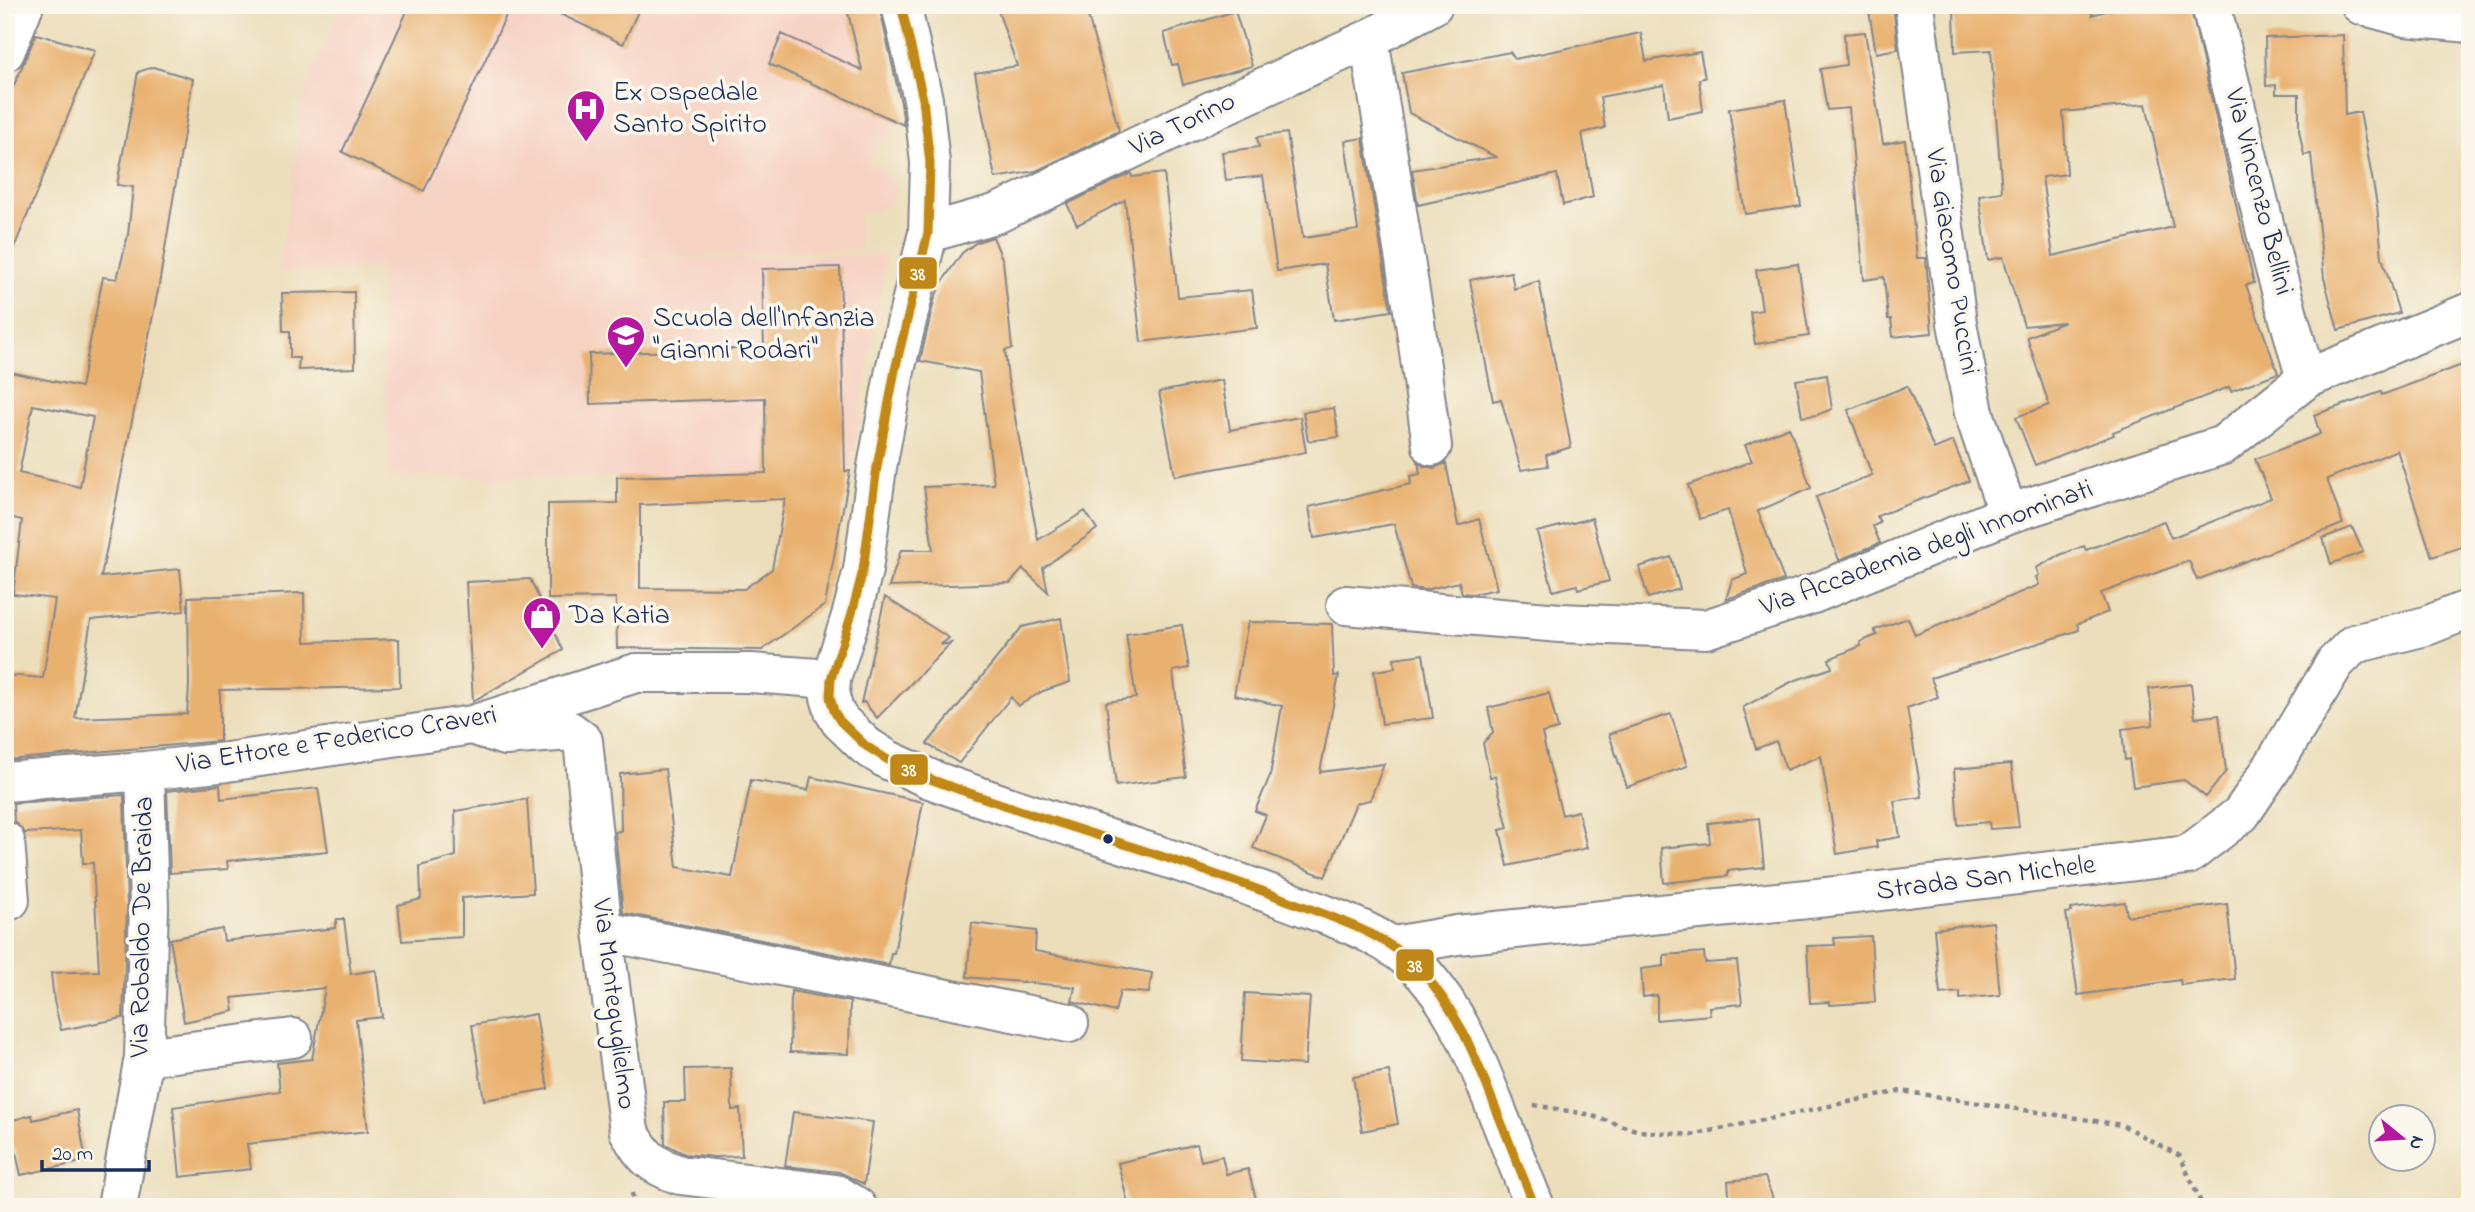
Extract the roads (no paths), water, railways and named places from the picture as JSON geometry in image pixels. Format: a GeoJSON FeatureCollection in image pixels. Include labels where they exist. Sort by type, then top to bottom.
{"type":"FeatureCollection","features":[{"type":"Feature","properties":{"kind":"street"},"geometry":{"type":"LineString","coordinates":[[6,48],[24,5]]}},
{"type":"Feature","properties":{"kind":"street"},"geometry":{"type":"LineString","coordinates":[[901,5],[923,99],[930,163],[928,233],[895,370],[877,467],[863,570],[831,679],[834,711],[840,721],[866,746],[888,760],[930,779],[1229,878],[1355,926],[1394,946],[1410,958],[1443,997],[1458,1022],[1492,1098],[1535,1207]]}},
{"type":"Feature","properties":{"kind":"street","name":"Via Torino"},"geometry":{"type":"LineString","coordinates":[[928,233],[998,213],[1369,39],[1433,5]]}},
{"type":"Feature","properties":{"kind":"street","name":"Via Giacomo Puccini"},"geometry":{"type":"LineString","coordinates":[[1914,5],[1957,323],[1974,413],[2008,514]]}},
{"type":"Feature","properties":{"kind":"street","name":"Via Vincenzo Bellini"},"geometry":{"type":"LineString","coordinates":[[2211,5],[2274,265],[2306,379]]}},
{"type":"Feature","properties":{"kind":"street"},"geometry":{"type":"LineString","coordinates":[[2361,5],[2404,16],[2470,23]]}},
{"type":"Feature","properties":{"kind":"street"},"geometry":{"type":"LineString","coordinates":[[1369,39],[1433,446]]}},
{"type":"Feature","properties":{"kind":"street","name":"Via Accademia degli Innominati"},"geometry":{"type":"LineString","coordinates":[[1346,606],[1560,623],[1706,629],[1813,594],[2008,514],[2223,445],[2306,379],[2470,312]]}},
{"type":"Feature","properties":{"kind":"street","name":"Strada San Michele"},"geometry":{"type":"LineString","coordinates":[[1394,946],[1457,935],[1846,895],[2188,855],[2241,814],[2335,663],[2354,644],[2426,626],[2470,610]]}},
{"type":"Feature","properties":{"kind":"street","name":"Via Ettore e Federico Craveri"},"geometry":{"type":"LineString","coordinates":[[5,782],[227,762],[472,725],[636,673],[751,673],[831,679]]}},
{"type":"Feature","properties":{"kind":"street","name":"Via Monteguglielmo"},"geometry":{"type":"LineString","coordinates":[[472,725],[505,736],[570,731],[583,741],[603,931],[629,1131],[642,1154],[659,1167],[680,1175],[836,1194],[857,1207]]}},
{"type":"Feature","properties":{"kind":"street","name":"Via Robaldo De Braida"},"geometry":{"type":"LineString","coordinates":[[117,1207],[144,1057],[149,907],[145,771]]}},
{"type":"Feature","properties":{"kind":"street"},"geometry":{"type":"LineString","coordinates":[[5,841],[10,900]]}},
{"type":"Feature","properties":{"kind":"street"},"geometry":{"type":"LineString","coordinates":[[603,931],[1069,1023]]}},
{"type":"Feature","properties":{"kind":"street"},"geometry":{"type":"LineString","coordinates":[[144,1057],[293,1038]]}},
{"type":"Feature","properties":{"kind":"place","name":"Ex Ospedale Santo Spirito"},"geometry":{"type":"Point","coordinates":[586,143]}},
{"type":"Feature","properties":{"kind":"place","name":"Scuola dell'Infanzia \"Gianni Rodari\""},"geometry":{"type":"Point","coordinates":[626,369]}},
{"type":"Feature","properties":{"kind":"place","name":"Da Katia"},"geometry":{"type":"Point","coordinates":[542,650]}}]}
